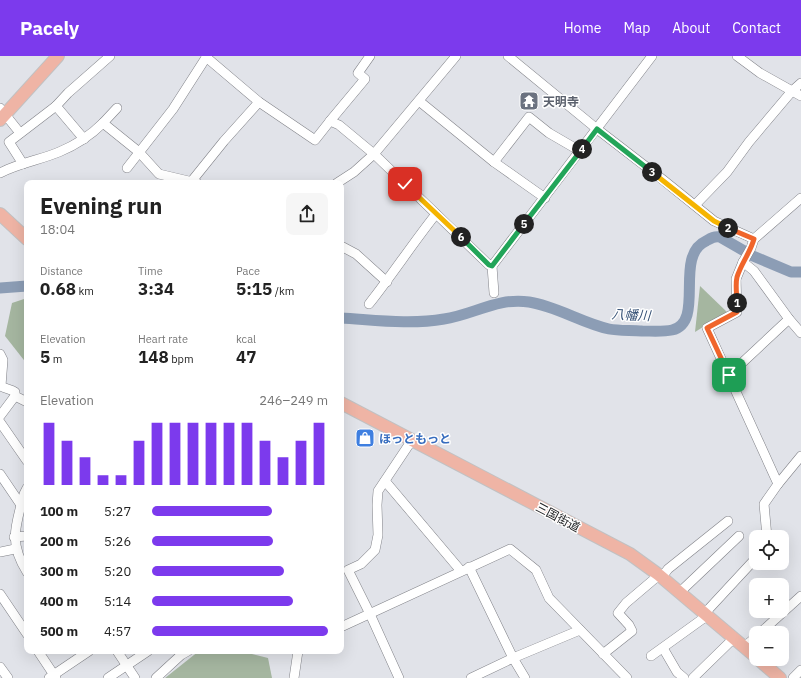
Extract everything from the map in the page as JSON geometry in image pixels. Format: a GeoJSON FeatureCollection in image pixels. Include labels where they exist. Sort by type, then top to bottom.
{"type":"FeatureCollection","features":[{"type":"Feature","properties":{"kind":"main road"},"geometry":{"type":"LineString","coordinates":[[2,114],[58,56]]}},
{"type":"Feature","properties":{"kind":"main road"},"geometry":{"type":"LineString","coordinates":[[0,214],[24,236]]}},
{"type":"Feature","properties":{"kind":"main road","name":"三国街道"},"geometry":{"type":"LineString","coordinates":[[344,405],[630,554],[680,592],[749,651]]}},
{"type":"Feature","properties":{"kind":"main road","name":"三国街道"},"geometry":{"type":"LineString","coordinates":[[766,666],[780,678]]}},
{"type":"Feature","properties":{"kind":"street"},"geometry":{"type":"LineString","coordinates":[[22,164],[9,142],[56,106],[68,92],[110,56]]}},
{"type":"Feature","properties":{"kind":"street"},"geometry":{"type":"LineString","coordinates":[[127,168],[173,109],[206,57],[259,102],[314,140],[365,79],[358,73],[370,56]]}},
{"type":"Feature","properties":{"kind":"street"},"geometry":{"type":"LineString","coordinates":[[341,180],[354,172],[374,154],[456,56]]}},
{"type":"Feature","properties":{"kind":"street"},"geometry":{"type":"LineString","coordinates":[[508,56],[597,129],[714,221],[752,243]]}},
{"type":"Feature","properties":{"kind":"street"},"geometry":{"type":"LineString","coordinates":[[494,293],[492,266],[652,56]]}},
{"type":"Feature","properties":{"kind":"street"},"geometry":{"type":"LineString","coordinates":[[736,56],[760,73],[801,96]]}},
{"type":"Feature","properties":{"kind":"street"},"geometry":{"type":"LineString","coordinates":[[695,205],[727,172],[749,142],[792,91],[801,83]]}},
{"type":"Feature","properties":{"kind":"street"},"geometry":{"type":"LineString","coordinates":[[419,101],[494,162],[545,198]]}},
{"type":"Feature","properties":{"kind":"street"},"geometry":{"type":"LineString","coordinates":[[195,180],[224,141],[259,102]]}},
{"type":"Feature","properties":{"kind":"street"},"geometry":{"type":"LineString","coordinates":[[56,106],[84,139]]}},
{"type":"Feature","properties":{"kind":"street"},"geometry":{"type":"LineString","coordinates":[[0,173],[10,168],[59,152],[84,139],[93,133],[117,108]]}},
{"type":"Feature","properties":{"kind":"street"},"geometry":{"type":"LineString","coordinates":[[2,114],[20,133]]}},
{"type":"Feature","properties":{"kind":"street"},"geometry":{"type":"LineString","coordinates":[[494,162],[529,117],[549,133],[580,151]]}},
{"type":"Feature","properties":{"kind":"street"},"geometry":{"type":"LineString","coordinates":[[330,121],[339,125],[374,154],[489,265],[492,266]]}},
{"type":"Feature","properties":{"kind":"street"},"geometry":{"type":"LineString","coordinates":[[103,123],[139,152],[160,174],[186,180]]}},
{"type":"Feature","properties":{"kind":"street"},"geometry":{"type":"LineString","coordinates":[[778,484],[773,478],[729,375],[707,328],[737,312],[736,279],[752,243],[801,198]]}},
{"type":"Feature","properties":{"kind":"street"},"geometry":{"type":"LineString","coordinates":[[369,304],[436,214]]}},
{"type":"Feature","properties":{"kind":"street"},"geometry":{"type":"LineString","coordinates":[[344,248],[356,254],[386,282]]}},
{"type":"Feature","properties":{"kind":"street"},"geometry":{"type":"LineString","coordinates":[[744,260],[801,333]]}},
{"type":"Feature","properties":{"kind":"street"},"geometry":{"type":"LineString","coordinates":[[729,375],[789,319]]}},
{"type":"Feature","properties":{"kind":"street"},"geometry":{"type":"LineString","coordinates":[[0,354],[3,360],[1,386],[12,390],[15,392],[15,396],[24,400]]}},
{"type":"Feature","properties":{"kind":"street"},"geometry":{"type":"LineString","coordinates":[[0,416],[15,396]]}},
{"type":"Feature","properties":{"kind":"street"},"geometry":{"type":"LineString","coordinates":[[0,422],[24,457]]}},
{"type":"Feature","properties":{"kind":"street"},"geometry":{"type":"LineString","coordinates":[[399,678],[348,570],[361,564],[375,550],[378,535],[378,491],[412,440]]}},
{"type":"Feature","properties":{"kind":"street"},"geometry":{"type":"LineString","coordinates":[[766,530],[764,504],[801,456]]}},
{"type":"Feature","properties":{"kind":"street"},"geometry":{"type":"LineString","coordinates":[[0,474],[21,505]]}},
{"type":"Feature","properties":{"kind":"street"},"geometry":{"type":"LineString","coordinates":[[385,481],[465,569],[525,678]]}},
{"type":"Feature","properties":{"kind":"street"},"geometry":{"type":"LineString","coordinates":[[24,494],[14,537],[15,548],[24,566]]}},
{"type":"Feature","properties":{"kind":"street"},"geometry":{"type":"LineString","coordinates":[[603,654],[632,632],[629,625],[618,613],[626,604],[728,521]]}},
{"type":"Feature","properties":{"kind":"street"},"geometry":{"type":"LineString","coordinates":[[14,537],[24,536]]}},
{"type":"Feature","properties":{"kind":"street"},"geometry":{"type":"LineString","coordinates":[[680,592],[739,536]]}},
{"type":"Feature","properties":{"kind":"street"},"geometry":{"type":"LineString","coordinates":[[0,552],[15,548]]}},
{"type":"Feature","properties":{"kind":"street"},"geometry":{"type":"LineString","coordinates":[[344,626],[510,549],[536,570],[549,598],[627,678]]}},
{"type":"Feature","properties":{"kind":"street"},"geometry":{"type":"LineString","coordinates":[[651,656],[706,614],[749,566]]}},
{"type":"Feature","properties":{"kind":"street"},"geometry":{"type":"LineString","coordinates":[[0,594],[24,630]]}},
{"type":"Feature","properties":{"kind":"street"},"geometry":{"type":"LineString","coordinates":[[768,626],[801,596]]}},
{"type":"Feature","properties":{"kind":"street"},"geometry":{"type":"LineString","coordinates":[[471,678],[513,658],[580,630]]}},
{"type":"Feature","properties":{"kind":"street"},"geometry":{"type":"LineString","coordinates":[[693,678],[734,638]]}},
{"type":"Feature","properties":{"kind":"street"},"geometry":{"type":"LineString","coordinates":[[744,647],[749,643]]}},
{"type":"Feature","properties":{"kind":"street"},"geometry":{"type":"LineString","coordinates":[[663,648],[677,672],[684,678]]}},
{"type":"Feature","properties":{"kind":"street"},"geometry":{"type":"LineString","coordinates":[[40,654],[53,677],[83,654]]}},
{"type":"Feature","properties":{"kind":"street"},"geometry":{"type":"LineString","coordinates":[[119,654],[135,678]]}},
{"type":"Feature","properties":{"kind":"street"},"geometry":{"type":"LineString","coordinates":[[108,678],[143,654]]}},
{"type":"Feature","properties":{"kind":"street"},"geometry":{"type":"LineString","coordinates":[[156,678],[183,654]]}},
{"type":"Feature","properties":{"kind":"street"},"geometry":{"type":"LineString","coordinates":[[294,678],[298,654]]}},
{"type":"Feature","properties":{"kind":"street"},"geometry":{"type":"LineString","coordinates":[[0,667],[8,678]]}},
{"type":"Feature","properties":{"kind":"street"},"geometry":{"type":"LineString","coordinates":[[793,678],[801,670]]}},
{"type":"Feature","properties":{"kind":"green space"},"geometry":{"type":"Polygon","coordinates":[[[700,286],[727,312],[695,332],[700,286]]]}},
{"type":"Feature","properties":{"kind":"green space"},"geometry":{"type":"Polygon","coordinates":[[[24,299],[24,360],[5,336],[12,303],[24,299]]]}},
{"type":"Feature","properties":{"kind":"green space"},"geometry":{"type":"Polygon","coordinates":[[[195,654],[252,654],[268,658],[272,678],[165,678],[195,654]]]}},
{"type":"Feature","properties":{"kind":"waterway","name":"八幡川"},"geometry":{"type":"LineString","coordinates":[[344,318],[392,322],[431,321],[455,317],[496,304],[518,301],[549,307],[589,323],[609,329],[665,331],[672,330],[682,324],[687,315],[692,260],[696,249],[711,238],[720,237],[753,256],[791,272],[801,272]]}},
{"type":"Feature","properties":{"kind":"waterway","name":"八幡川"},"geometry":{"type":"LineString","coordinates":[[0,288],[24,286]]}},
{"type":"Feature","properties":{"kind":"place","name":"天明寺"},"geometry":{"type":"Point","coordinates":[529,101]}},
{"type":"Feature","properties":{"kind":"place","name":"ほっともっと"},"geometry":{"type":"Point","coordinates":[365,438]}},
{"type":"Feature","properties":{"kind":"route"},"geometry":{"type":"LineString","coordinates":[[405,184],[489,265],[492,266],[597,129],[714,221],[754,239],[736,279],[737,312],[707,328],[729,375]]}}]}
